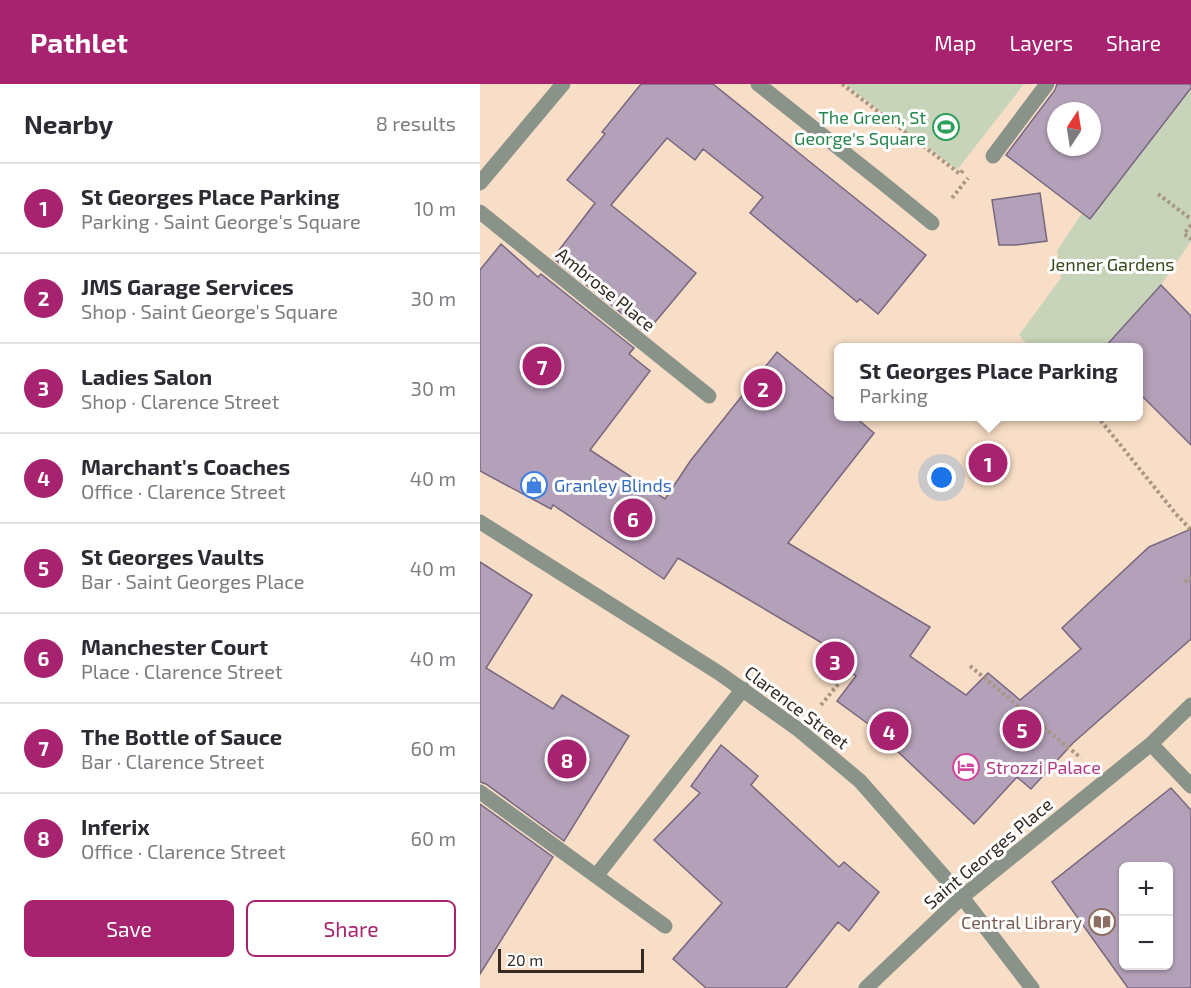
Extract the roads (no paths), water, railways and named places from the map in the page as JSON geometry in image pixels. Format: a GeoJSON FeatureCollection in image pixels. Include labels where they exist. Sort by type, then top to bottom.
{"type":"FeatureCollection","features":[{"type":"Feature","properties":{"kind":"street"},"geometry":{"type":"LineString","coordinates":[[480,183],[563,84]]}},
{"type":"Feature","properties":{"kind":"street"},"geometry":{"type":"LineString","coordinates":[[758,84],[932,223]]}},
{"type":"Feature","properties":{"kind":"street"},"geometry":{"type":"LineString","coordinates":[[993,156],[1047,84]]}},
{"type":"Feature","properties":{"kind":"street","name":"Ambrose Place"},"geometry":{"type":"LineString","coordinates":[[480,212],[709,396]]}},
{"type":"Feature","properties":{"kind":"street","name":"Clarence Street"},"geometry":{"type":"LineString","coordinates":[[480,522],[743,689],[799,730],[860,781],[962,897],[1032,988]]}},
{"type":"Feature","properties":{"kind":"street"},"geometry":{"type":"LineString","coordinates":[[596,876],[743,689]]}},
{"type":"Feature","properties":{"kind":"street","name":"Saint Georges Place"},"geometry":{"type":"LineString","coordinates":[[866,988],[962,897],[1151,744],[1191,705]]}},
{"type":"Feature","properties":{"kind":"street"},"geometry":{"type":"LineString","coordinates":[[1151,744],[1191,786]]}},
{"type":"Feature","properties":{"kind":"street"},"geometry":{"type":"LineString","coordinates":[[480,792],[665,926]]}},
{"type":"Feature","properties":{"kind":"place","name":"The Green, St George's Square"},"geometry":{"type":"Point","coordinates":[946,127]}},
{"type":"Feature","properties":{"kind":"place","name":"The Bottle of Sauce"},"geometry":{"type":"Point","coordinates":[542,366]}},
{"type":"Feature","properties":{"kind":"place","name":"JMS Garage Services"},"geometry":{"type":"Point","coordinates":[763,388]}},
{"type":"Feature","properties":{"kind":"place","name":"St Georges Place Parking"},"geometry":{"type":"Point","coordinates":[988,463]}},
{"type":"Feature","properties":{"kind":"place","name":"Granley Blinds"},"geometry":{"type":"Point","coordinates":[534,485]}},
{"type":"Feature","properties":{"kind":"place","name":"Manchester Court"},"geometry":{"type":"Point","coordinates":[633,518]}},
{"type":"Feature","properties":{"kind":"place","name":"Ladies Salon"},"geometry":{"type":"Point","coordinates":[835,661]}},
{"type":"Feature","properties":{"kind":"place","name":"St Georges Vaults"},"geometry":{"type":"Point","coordinates":[1022,729]}},
{"type":"Feature","properties":{"kind":"place","name":"Marchant's Coaches"},"geometry":{"type":"Point","coordinates":[889,731]}},
{"type":"Feature","properties":{"kind":"place","name":"Inferix"},"geometry":{"type":"Point","coordinates":[567,759]}},
{"type":"Feature","properties":{"kind":"place","name":"Strozzi Palace"},"geometry":{"type":"Point","coordinates":[966,767]}},
{"type":"Feature","properties":{"kind":"place","name":"Central Library"},"geometry":{"type":"Point","coordinates":[1102,922]}},
{"type":"Feature","properties":{"kind":"park label","name":"Jenner Gardens"},"geometry":{"type":"Point","coordinates":[1112,264]}}]}
